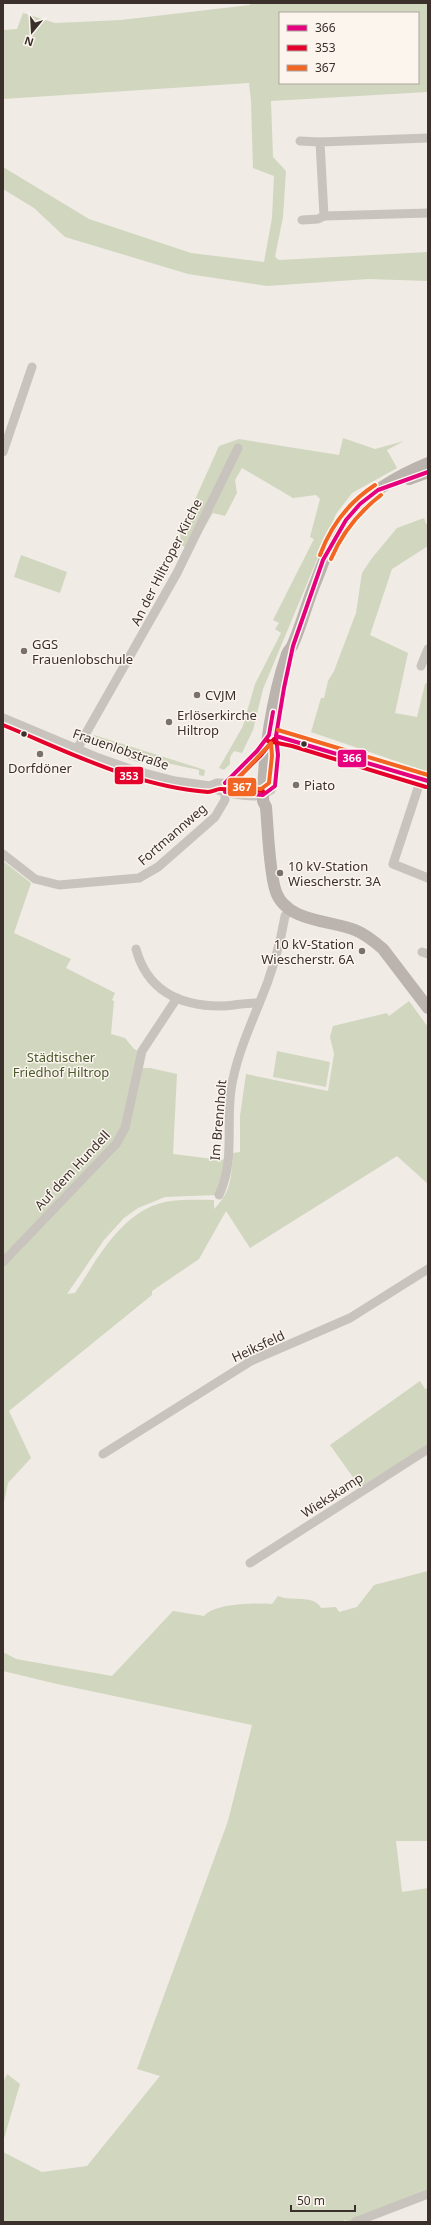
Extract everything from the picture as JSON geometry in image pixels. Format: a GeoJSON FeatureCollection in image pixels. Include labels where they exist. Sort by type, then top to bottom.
{"type":"FeatureCollection","features":[{"type":"Feature","properties":{"kind":"main road"},"geometry":{"type":"LineString","coordinates":[[428,463],[411,470],[366,498],[337,531],[309,598],[293,646],[293,653],[272,735],[266,790],[271,801],[266,807],[276,892],[290,910],[304,916],[357,931],[374,941],[383,949],[428,1008]]}},
{"type":"Feature","properties":{"kind":"main road"},"geometry":{"type":"LineString","coordinates":[[378,490],[428,472]]}},
{"type":"Feature","properties":{"kind":"street"},"geometry":{"type":"LineString","coordinates":[[300,141],[320,142],[428,138]]}},
{"type":"Feature","properties":{"kind":"street"},"geometry":{"type":"LineString","coordinates":[[320,142],[324,216]]}},
{"type":"Feature","properties":{"kind":"street"},"geometry":{"type":"LineString","coordinates":[[302,220],[318,219],[324,216],[428,213]]}},
{"type":"Feature","properties":{"kind":"street"},"geometry":{"type":"LineString","coordinates":[[3,452],[32,367]]}},
{"type":"Feature","properties":{"kind":"street","name":"An der Hiltroper Kirche"},"geometry":{"type":"LineString","coordinates":[[77,749],[177,574],[238,448]]}},
{"type":"Feature","properties":{"kind":"street"},"geometry":{"type":"LineString","coordinates":[[428,649],[421,666],[428,664]]}},
{"type":"Feature","properties":{"kind":"street","name":"Frauenlobstraße"},"geometry":{"type":"LineString","coordinates":[[3,718],[77,749],[158,777],[210,786],[216,790],[225,788],[266,790]]}},
{"type":"Feature","properties":{"kind":"street"},"geometry":{"type":"LineString","coordinates":[[272,735],[424,780],[393,864],[428,878]]}},
{"type":"Feature","properties":{"kind":"street","name":"Fortmannweg"},"geometry":{"type":"LineString","coordinates":[[3,854],[35,879],[58,885],[139,878],[158,867],[214,817],[225,800],[225,788]]}},
{"type":"Feature","properties":{"kind":"street","name":"Im Brennholt"},"geometry":{"type":"LineString","coordinates":[[219,1195],[223,1187],[230,1151],[231,1090],[245,1038],[260,1003],[276,956],[285,916],[290,910]]}},
{"type":"Feature","properties":{"kind":"street"},"geometry":{"type":"LineString","coordinates":[[136,949],[143,970],[152,982],[177,998],[214,1006],[260,1003]]}},
{"type":"Feature","properties":{"kind":"street","name":"Auf dem Hundell"},"geometry":{"type":"LineString","coordinates":[[3,1262],[116,1144],[125,1128],[142,1051],[177,998]]}},
{"type":"Feature","properties":{"kind":"street","name":"Heiksfeld"},"geometry":{"type":"LineString","coordinates":[[103,1454],[251,1361],[350,1318],[428,1269]]}},
{"type":"Feature","properties":{"kind":"street","name":"Wiekskamp"},"geometry":{"type":"LineString","coordinates":[[250,1563],[428,1449]]}},
{"type":"Feature","properties":{"kind":"street"},"geometry":{"type":"LineString","coordinates":[[355,2222],[428,2194]]}},
{"type":"Feature","properties":{"kind":"green space"},"geometry":{"type":"Polygon","coordinates":[[[250,3],[428,3],[428,92],[271,101],[273,157],[286,171],[283,217],[275,257],[279,260],[428,252],[428,281],[368,279],[267,286],[188,274],[65,237],[34,208],[3,189],[3,167],[89,219],[191,253],[264,262],[272,218],[274,176],[253,168],[249,83],[3,99],[3,30],[17,29],[23,13],[55,23],[121,20],[250,5],[250,3]]]}},
{"type":"Feature","properties":{"kind":"green space"},"geometry":{"type":"Polygon","coordinates":[[[343,438],[375,449],[404,441],[387,450],[397,468],[352,493],[336,514],[263,689],[253,730],[242,753],[234,751],[230,757],[230,764],[224,770],[219,768],[243,726],[255,684],[281,633],[275,629],[279,623],[273,620],[314,539],[310,537],[320,499],[316,495],[293,498],[242,468],[235,480],[237,493],[225,516],[213,513],[191,550],[181,545],[180,533],[219,446],[239,439],[339,455],[343,438]]]}},
{"type":"Feature","properties":{"kind":"green space"},"geometry":{"type":"Polygon","coordinates":[[[424,518],[426,524],[428,524],[428,546],[392,569],[370,635],[408,653],[395,713],[417,717],[425,684],[428,682],[428,772],[311,732],[321,698],[324,698],[328,681],[334,671],[356,613],[362,573],[372,558],[397,528],[424,518]]]}},
{"type":"Feature","properties":{"kind":"green space"},"geometry":{"type":"Polygon","coordinates":[[[21,555],[67,572],[60,593],[14,577],[21,555]]]}},
{"type":"Feature","properties":{"kind":"green space"},"geometry":{"type":"Polygon","coordinates":[[[94,735],[205,770],[204,776],[199,775],[199,770],[143,758],[141,763],[128,759],[130,753],[106,745],[104,750],[93,742],[94,735]]]}},
{"type":"Feature","properties":{"kind":"green space","name":"Städtischer Friedhof Hiltrop"},"geometry":{"type":"Polygon","coordinates":[[[3,861],[31,883],[14,933],[71,959],[66,968],[115,993],[112,1000],[114,1001],[111,1034],[125,1038],[134,1049],[139,1051],[135,1068],[150,1068],[177,1074],[173,1154],[221,1160],[226,1159],[218,1195],[165,1197],[138,1208],[124,1218],[104,1240],[67,1294],[75,1293],[102,1251],[123,1226],[149,1207],[171,1201],[214,1200],[214,1209],[220,1202],[230,1183],[233,1153],[240,1152],[240,1116],[246,1074],[328,1091],[334,1054],[330,1037],[333,1026],[387,1013],[389,1016],[409,1001],[428,1027],[428,1184],[397,1156],[250,1248],[226,1211],[199,1259],[152,1291],[152,1295],[9,1411],[31,1458],[8,1483],[3,1507],[3,861]]]}},
{"type":"Feature","properties":{"kind":"green space"},"geometry":{"type":"Polygon","coordinates":[[[277,1051],[330,1062],[326,1087],[273,1077],[277,1051]]]}},
{"type":"Feature","properties":{"kind":"green space"},"geometry":{"type":"Polygon","coordinates":[[[420,1381],[425,1389],[428,1388],[428,1445],[360,1487],[330,1445],[420,1381]]]}},
{"type":"Feature","properties":{"kind":"green space"},"geometry":{"type":"Polygon","coordinates":[[[428,1571],[428,1841],[396,1841],[402,1892],[428,1888],[428,2191],[351,2222],[345,2220],[341,2222],[3,2222],[3,2152],[42,2172],[87,2166],[160,2076],[137,2069],[228,1821],[252,1725],[57,1684],[3,1671],[3,1652],[16,1659],[112,1676],[173,1611],[204,1616],[217,1608],[226,1606],[272,1604],[278,1596],[283,1598],[313,1601],[321,1608],[336,1607],[339,1612],[357,1607],[374,1585],[428,1571]]]}},
{"type":"Feature","properties":{"kind":"green space"},"geometry":{"type":"Polygon","coordinates":[[[7,2074],[20,2084],[3,2142],[3,2083],[7,2074]]]}},
{"type":"Feature","properties":{"kind":"transit line","name":"366"},"geometry":{"type":"LineString","coordinates":[[225,792],[263,795],[275,786],[278,755],[276,736],[293,646],[323,560],[346,520],[360,504],[378,490],[428,472]]}},
{"type":"Feature","properties":{"kind":"transit line","name":"367"},"geometry":{"type":"LineString","coordinates":[[320,555],[324,544],[335,524],[342,515],[357,499],[375,485]]}},
{"type":"Feature","properties":{"kind":"transit line","name":"367"},"geometry":{"type":"LineString","coordinates":[[331,559],[340,540],[358,516],[381,495]]}},
{"type":"Feature","properties":{"kind":"transit line","name":"366"},"geometry":{"type":"LineString","coordinates":[[225,783],[257,751],[269,735],[273,712]]}},
{"type":"Feature","properties":{"kind":"transit line","name":"353"},"geometry":{"type":"LineString","coordinates":[[3,725],[103,767],[155,783],[181,789],[208,792],[217,789],[263,791]]}},
{"type":"Feature","properties":{"kind":"transit line","name":"367"},"geometry":{"type":"LineString","coordinates":[[278,730],[428,775]]}},
{"type":"Feature","properties":{"kind":"transit line","name":"366"},"geometry":{"type":"LineString","coordinates":[[276,736],[428,781]]}},
{"type":"Feature","properties":{"kind":"transit line","name":"353"},"geometry":{"type":"LineString","coordinates":[[229,787],[261,755],[274,739]]}},
{"type":"Feature","properties":{"kind":"transit line","name":"353"},"geometry":{"type":"LineString","coordinates":[[268,741],[292,746],[426,787]]}},
{"type":"Feature","properties":{"kind":"transit line","name":"367"},"geometry":{"type":"LineString","coordinates":[[271,743],[272,756],[269,783],[261,789],[231,786],[271,743]]}},
{"type":"Feature","properties":{"kind":"place","name":"GGS Frauenlobschule"},"geometry":{"type":"Point","coordinates":[24,651]}},
{"type":"Feature","properties":{"kind":"place","name":"CVJM"},"geometry":{"type":"Point","coordinates":[197,695]}},
{"type":"Feature","properties":{"kind":"place","name":"Erlöserkirche Hiltrop"},"geometry":{"type":"Point","coordinates":[169,722]}},
{"type":"Feature","properties":{"kind":"place","name":"Dorfdöner"},"geometry":{"type":"Point","coordinates":[40,754]}},
{"type":"Feature","properties":{"kind":"place","name":"Piato"},"geometry":{"type":"Point","coordinates":[296,785]}},
{"type":"Feature","properties":{"kind":"place","name":"10 kV-Station Wiescherstr. 3A"},"geometry":{"type":"Point","coordinates":[280,873]}},
{"type":"Feature","properties":{"kind":"place","name":"10 kV-Station Wiescherstr. 6A"},"geometry":{"type":"Point","coordinates":[362,951]}}]}
